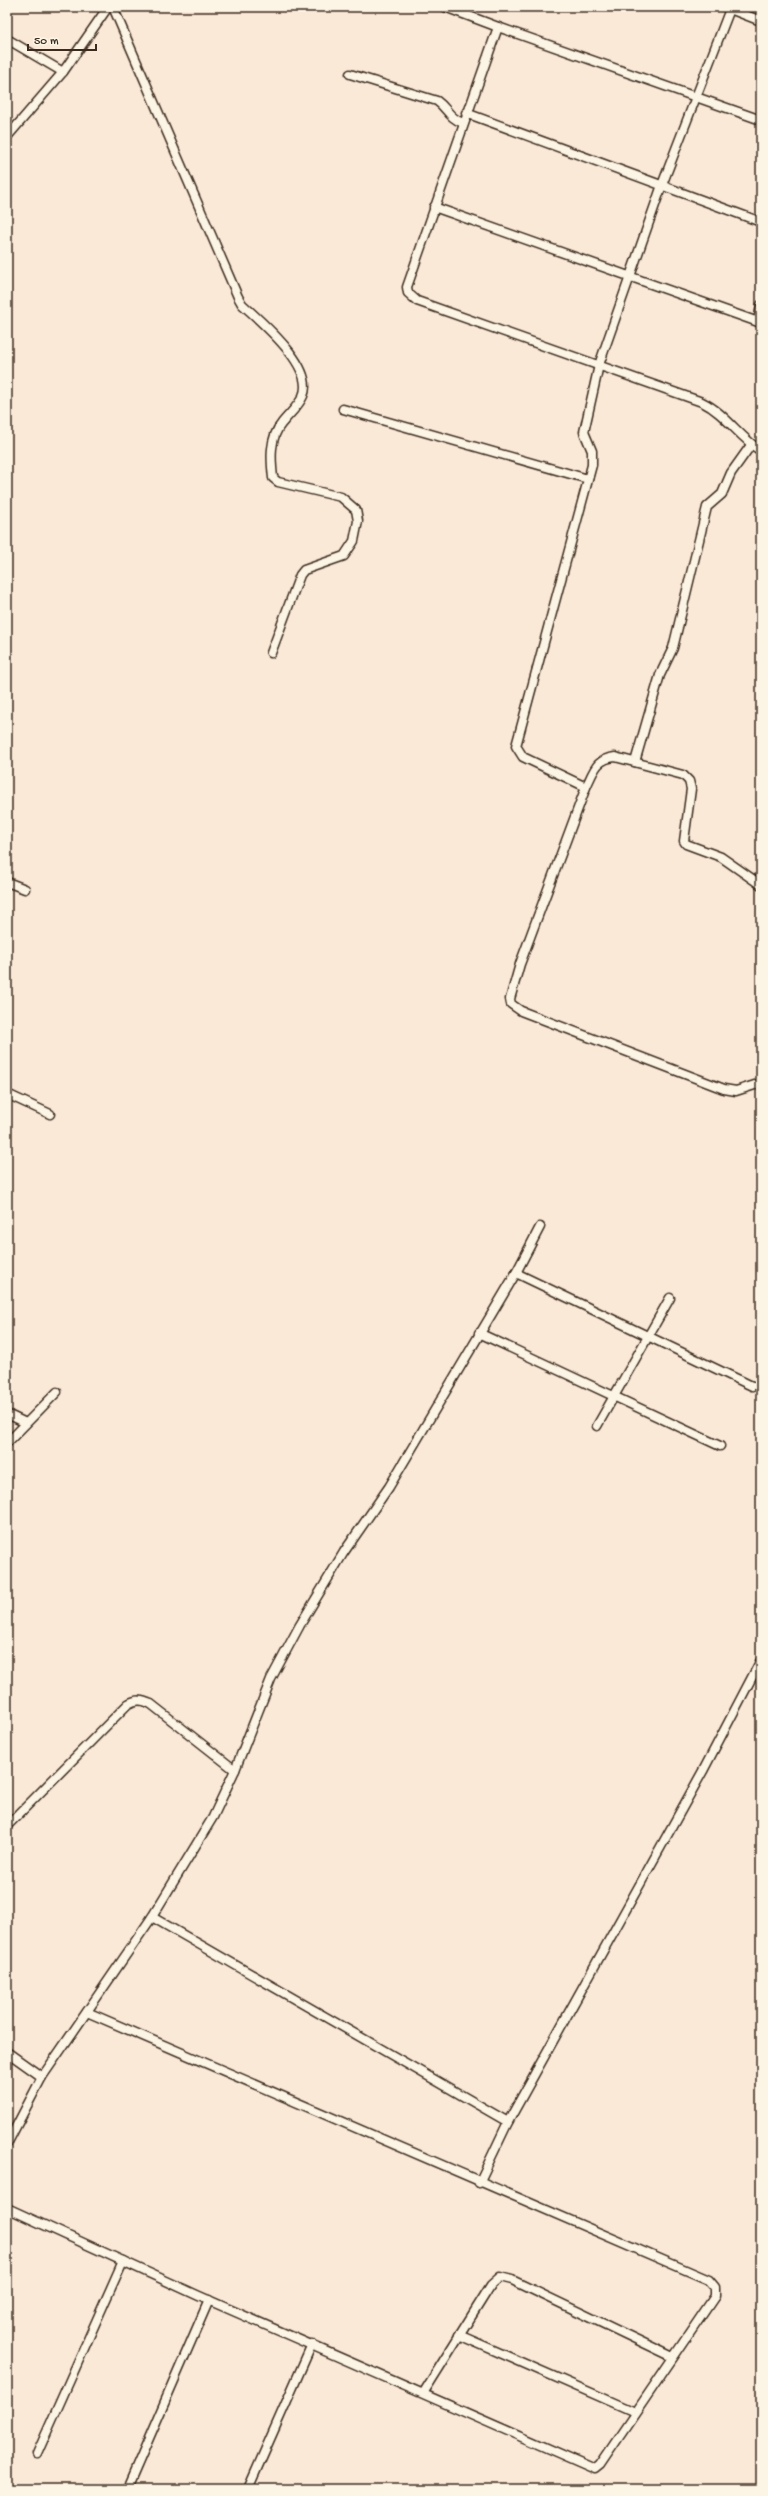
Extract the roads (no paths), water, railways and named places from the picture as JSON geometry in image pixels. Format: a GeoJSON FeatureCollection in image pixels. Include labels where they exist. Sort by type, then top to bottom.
{"type":"FeatureCollection","features":[{"type":"Feature","properties":{"kind":"street"},"geometry":{"type":"LineString","coordinates":[[7,137],[63,72],[108,7]]}},
{"type":"Feature","properties":{"kind":"street"},"geometry":{"type":"LineString","coordinates":[[113,7],[238,297],[287,348],[303,376],[305,385],[304,395],[281,424],[274,437],[272,454],[273,478],[278,482],[340,497],[356,510],[358,521],[354,541],[344,556],[304,570],[300,576],[271,653]]}},
{"type":"Feature","properties":{"kind":"street"},"geometry":{"type":"LineString","coordinates":[[445,7],[761,120]]}},
{"type":"Feature","properties":{"kind":"street"},"geometry":{"type":"LineString","coordinates":[[586,787],[523,757],[516,746],[593,458],[584,432],[584,426],[599,365],[629,276],[728,8],[761,21]]}},
{"type":"Feature","properties":{"kind":"street"},"geometry":{"type":"LineString","coordinates":[[498,27],[466,113],[408,280],[407,287],[411,297],[417,301],[599,365],[712,407],[751,445],[761,451]]}},
{"type":"Feature","properties":{"kind":"street"},"geometry":{"type":"LineString","coordinates":[[7,39],[63,72]]}},
{"type":"Feature","properties":{"kind":"street"},"geometry":{"type":"LineString","coordinates":[[350,74],[437,101],[443,105],[449,116],[463,123]]}},
{"type":"Feature","properties":{"kind":"street"},"geometry":{"type":"LineString","coordinates":[[466,113],[761,222]]}},
{"type":"Feature","properties":{"kind":"street"},"geometry":{"type":"LineString","coordinates":[[434,207],[759,322],[761,305]]}},
{"type":"Feature","properties":{"kind":"street"},"geometry":{"type":"LineString","coordinates":[[343,409],[588,479]]}},
{"type":"Feature","properties":{"kind":"street"},"geometry":{"type":"LineString","coordinates":[[635,762],[660,675],[673,648],[707,507],[722,494],[731,473],[751,445]]}},
{"type":"Feature","properties":{"kind":"street"},"geometry":{"type":"LineString","coordinates":[[761,885],[721,857],[686,844],[684,841],[691,789],[689,781],[683,775],[615,757],[606,758],[598,762],[586,787],[520,964],[510,999],[511,1004],[521,1011],[724,1089],[736,1091],[761,1082]]}},
{"type":"Feature","properties":{"kind":"street"},"geometry":{"type":"LineString","coordinates":[[7,882],[25,888]]}},
{"type":"Feature","properties":{"kind":"street"},"geometry":{"type":"LineString","coordinates":[[7,1094],[50,1114]]}},
{"type":"Feature","properties":{"kind":"street"},"geometry":{"type":"LineString","coordinates":[[7,2144],[42,2077],[152,1917],[213,1817],[235,1770],[270,1679],[344,1552],[389,1487],[516,1273],[540,1227]]}},
{"type":"Feature","properties":{"kind":"street"},"geometry":{"type":"LineString","coordinates":[[516,1273],[752,1386]]}},
{"type":"Feature","properties":{"kind":"street"},"geometry":{"type":"LineString","coordinates":[[597,1426],[670,1298]]}},
{"type":"Feature","properties":{"kind":"street"},"geometry":{"type":"LineString","coordinates":[[479,1333],[720,1446]]}},
{"type":"Feature","properties":{"kind":"street"},"geometry":{"type":"LineString","coordinates":[[7,1443],[57,1392]]}},
{"type":"Feature","properties":{"kind":"street"},"geometry":{"type":"LineString","coordinates":[[7,1414],[26,1423]]}},
{"type":"Feature","properties":{"kind":"street"},"geometry":{"type":"LineString","coordinates":[[478,2183],[508,2122],[704,1769],[761,1660]]}},
{"type":"Feature","properties":{"kind":"street"},"geometry":{"type":"LineString","coordinates":[[7,1826],[128,1704],[135,1700],[142,1700],[151,1704],[235,1770]]}},
{"type":"Feature","properties":{"kind":"street"},"geometry":{"type":"LineString","coordinates":[[152,1917],[508,2122]]}},
{"type":"Feature","properties":{"kind":"street"},"geometry":{"type":"LineString","coordinates":[[7,2208],[209,2300],[424,2392],[595,2469],[600,2465],[715,2296],[713,2283],[478,2183],[87,2012]]}},
{"type":"Feature","properties":{"kind":"street"},"geometry":{"type":"LineString","coordinates":[[7,2052],[42,2077]]}},
{"type":"Feature","properties":{"kind":"street"},"geometry":{"type":"LineString","coordinates":[[37,2454],[123,2261]]}},
{"type":"Feature","properties":{"kind":"street"},"geometry":{"type":"LineString","coordinates":[[424,2392],[491,2285],[500,2277],[506,2278],[674,2357]]}},
{"type":"Feature","properties":{"kind":"street"},"geometry":{"type":"LineString","coordinates":[[127,2489],[209,2300]]}},
{"type":"Feature","properties":{"kind":"street"},"geometry":{"type":"LineString","coordinates":[[459,2334],[635,2412]]}},
{"type":"Feature","properties":{"kind":"street"},"geometry":{"type":"LineString","coordinates":[[248,2489],[312,2344]]}}]}
